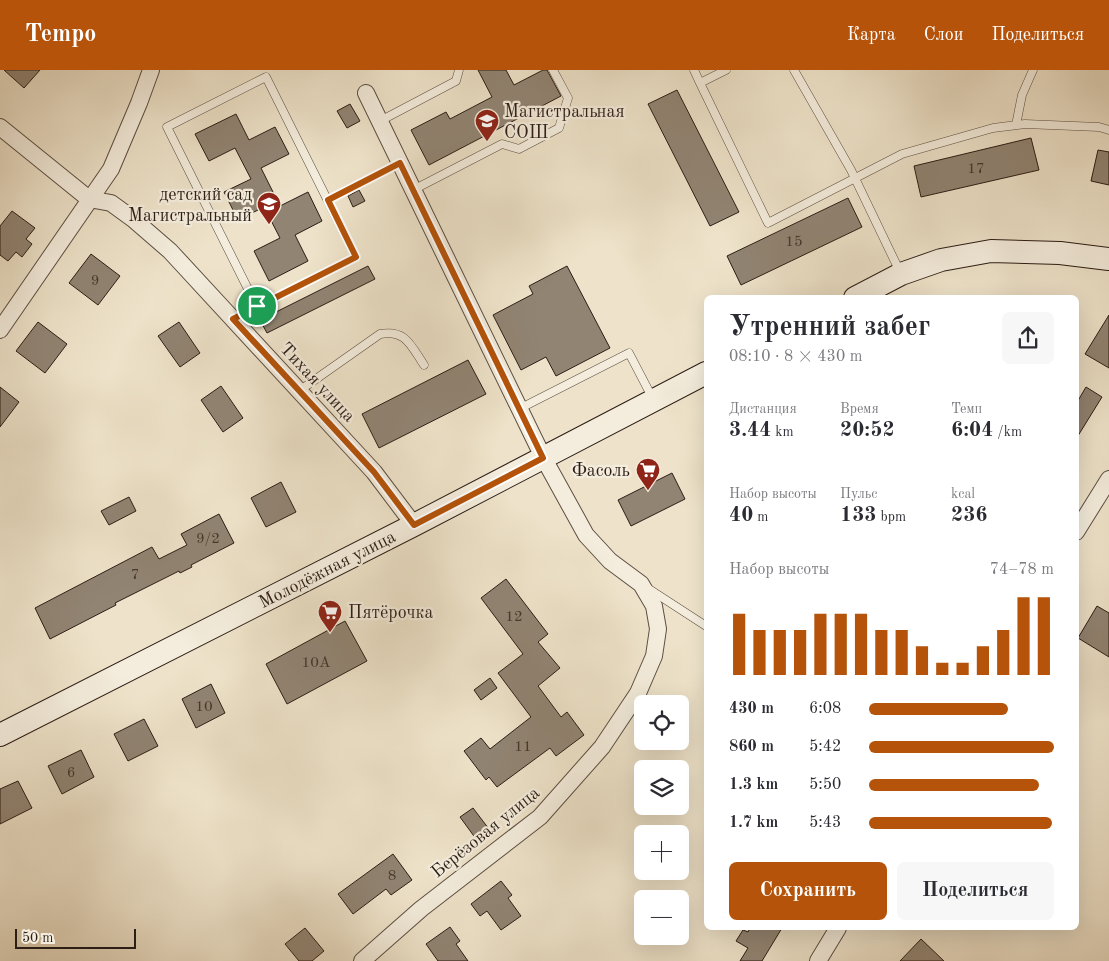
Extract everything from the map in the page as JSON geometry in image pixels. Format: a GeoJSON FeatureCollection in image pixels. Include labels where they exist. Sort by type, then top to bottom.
{"type":"FeatureCollection","features":[{"type":"Feature","properties":{"kind":"street"},"geometry":{"type":"LineString","coordinates":[[0,330],[111,169],[151,70]]}},
{"type":"Feature","properties":{"kind":"street"},"geometry":{"type":"LineString","coordinates":[[366,93],[543,458],[586,536],[610,561],[641,584]]}},
{"type":"Feature","properties":{"kind":"street","name":"Тихая улица"},"geometry":{"type":"LineString","coordinates":[[0,127],[89,199],[111,204],[133,219],[170,251],[374,472],[414,525]]}},
{"type":"Feature","properties":{"kind":"street"},"geometry":{"type":"LineString","coordinates":[[861,295],[901,274],[941,260],[991,251],[1060,253],[1109,259]]}},
{"type":"Feature","properties":{"kind":"street","name":"Молодёжная улица"},"geometry":{"type":"LineString","coordinates":[[0,735],[414,525],[704,374]]}},
{"type":"Feature","properties":{"kind":"street"},"geometry":{"type":"LineString","coordinates":[[1079,527],[1109,479]]}},
{"type":"Feature","properties":{"kind":"street","name":"Берёзовая улица"},"geometry":{"type":"LineString","coordinates":[[362,961],[421,909],[540,817],[602,747],[638,693],[654,656],[658,629],[654,606],[641,584]]}},
{"type":"Feature","properties":{"kind":"street"},"geometry":{"type":"LineString","coordinates":[[818,961],[837,930]]}},
{"type":"Feature","properties":{"kind":"lane"},"geometry":{"type":"LineString","coordinates":[[380,120],[456,81],[459,70]]}},
{"type":"Feature","properties":{"kind":"lane"},"geometry":{"type":"LineString","coordinates":[[413,190],[502,144],[519,149],[559,128],[568,98],[553,70]]}},
{"type":"Feature","properties":{"kind":"lane"},"geometry":{"type":"LineString","coordinates":[[694,70],[768,223],[902,154],[992,128],[1016,125],[1099,127],[1109,130]]}},
{"type":"Feature","properties":{"kind":"lane"},"geometry":{"type":"LineString","coordinates":[[700,83],[726,70]]}},
{"type":"Feature","properties":{"kind":"lane"},"geometry":{"type":"LineString","coordinates":[[794,70],[855,179],[901,274]]}},
{"type":"Feature","properties":{"kind":"lane"},"geometry":{"type":"LineString","coordinates":[[1016,125],[1022,95],[1033,70]]}},
{"type":"Feature","properties":{"kind":"lane"},"geometry":{"type":"LineString","coordinates":[[233,319],[356,257],[266,77],[167,127],[257,306]]}},
{"type":"Feature","properties":{"kind":"lane"},"geometry":{"type":"LineString","coordinates":[[328,200],[400,163]]}},
{"type":"Feature","properties":{"kind":"lane"},"geometry":{"type":"LineString","coordinates":[[299,391],[380,334],[390,332],[400,334],[408,341],[424,365]]}},
{"type":"Feature","properties":{"kind":"lane"},"geometry":{"type":"LineString","coordinates":[[519,408],[629,352],[653,400]]}},
{"type":"Feature","properties":{"kind":"lane"},"geometry":{"type":"LineString","coordinates":[[641,584],[704,625]]}},
{"type":"Feature","properties":{"kind":"building"},"geometry":{"type":"Polygon","coordinates":[[[4,70],[40,70],[24,88],[4,70]]]}},
{"type":"Feature","properties":{"kind":"building"},"geometry":{"type":"Polygon","coordinates":[[[478,70],[506,70],[514,85],[543,70],[547,70],[561,96],[429,165],[411,130],[446,112],[450,119],[492,97],[478,70]]]}},
{"type":"Feature","properties":{"kind":"building"},"geometry":{"type":"Polygon","coordinates":[[[677,90],[739,212],[710,226],[648,104],[677,90]]]}},
{"type":"Feature","properties":{"kind":"building"},"geometry":{"type":"Polygon","coordinates":[[[350,104],[360,121],[347,128],[337,111],[350,104]]]}},
{"type":"Feature","properties":{"kind":"building"},"geometry":{"type":"Polygon","coordinates":[[[236,114],[249,140],[275,127],[289,154],[261,168],[280,206],[308,192],[322,221],[295,235],[308,261],[269,281],[254,251],[280,238],[264,207],[238,220],[224,192],[251,179],[235,148],[209,161],[195,134],[236,114]]]}},
{"type":"Feature","properties":{"kind":"building"},"geometry":{"type":"Polygon","coordinates":[[[1031,138],[1039,170],[921,197],[914,166],[1031,138]]]}},
{"type":"Feature","properties":{"kind":"building"},"geometry":{"type":"Polygon","coordinates":[[[1098,150],[1109,152],[1109,185],[1091,181],[1098,150]]]}},
{"type":"Feature","properties":{"kind":"building"},"geometry":{"type":"Polygon","coordinates":[[[359,190],[365,201],[353,207],[348,196],[359,190]]]}},
{"type":"Feature","properties":{"kind":"building"},"geometry":{"type":"Polygon","coordinates":[[[848,198],[862,227],[741,285],[727,256],[848,198]]]}},
{"type":"Feature","properties":{"kind":"building"},"geometry":{"type":"Polygon","coordinates":[[[12,211],[35,228],[26,239],[32,244],[22,257],[16,252],[8,261],[0,255],[0,226],[12,211]]]}},
{"type":"Feature","properties":{"kind":"building"},"geometry":{"type":"Polygon","coordinates":[[[91,254],[120,276],[98,305],[69,283],[91,254]]]}},
{"type":"Feature","properties":{"kind":"building"},"geometry":{"type":"Polygon","coordinates":[[[368,266],[375,279],[267,333],[260,320],[368,266]]]}},
{"type":"Feature","properties":{"kind":"building"},"geometry":{"type":"Polygon","coordinates":[[[567,266],[610,348],[556,376],[546,357],[521,370],[493,315],[533,294],[529,286],[567,266]]]}},
{"type":"Feature","properties":{"kind":"building"},"geometry":{"type":"Polygon","coordinates":[[[1109,315],[1109,368],[1085,354],[1109,315]]]}},
{"type":"Feature","properties":{"kind":"building"},"geometry":{"type":"Polygon","coordinates":[[[38,322],[67,344],[45,373],[16,351],[38,322]]]}},
{"type":"Feature","properties":{"kind":"building"},"geometry":{"type":"Polygon","coordinates":[[[179,322],[200,353],[180,367],[158,336],[179,322]]]}},
{"type":"Feature","properties":{"kind":"building"},"geometry":{"type":"Polygon","coordinates":[[[468,360],[486,394],[379,448],[362,414],[468,360]]]}},
{"type":"Feature","properties":{"kind":"building"},"geometry":{"type":"Polygon","coordinates":[[[221,386],[243,418],[223,432],[201,400],[221,386]]]}},
{"type":"Feature","properties":{"kind":"building"},"geometry":{"type":"Polygon","coordinates":[[[0,387],[19,402],[0,427],[0,387]]]}},
{"type":"Feature","properties":{"kind":"building"},"geometry":{"type":"Polygon","coordinates":[[[1086,387],[1102,397],[1079,434],[1079,399],[1086,387]]]}},
{"type":"Feature","properties":{"kind":"building"},"geometry":{"type":"Polygon","coordinates":[[[672,473],[685,499],[631,526],[618,500],[672,473]]]}},
{"type":"Feature","properties":{"kind":"building"},"geometry":{"type":"Polygon","coordinates":[[[281,482],[296,512],[266,527],[251,498],[281,482]]]}},
{"type":"Feature","properties":{"kind":"building"},"geometry":{"type":"Polygon","coordinates":[[[129,497],[136,511],[109,525],[101,511],[129,497]]]}},
{"type":"Feature","properties":{"kind":"building"},"geometry":{"type":"Polygon","coordinates":[[[219,514],[234,543],[191,565],[192,567],[180,573],[179,571],[115,603],[116,605],[50,639],[35,608],[152,547],[159,559],[187,545],[181,534],[219,514]]]}},
{"type":"Feature","properties":{"kind":"building"},"geometry":{"type":"Polygon","coordinates":[[[506,579],[548,634],[538,642],[560,668],[538,686],[561,717],[567,712],[584,735],[556,756],[550,748],[497,787],[489,777],[486,780],[464,751],[481,738],[490,749],[531,717],[498,673],[523,654],[481,598],[506,579]]]}},
{"type":"Feature","properties":{"kind":"building"},"geometry":{"type":"Polygon","coordinates":[[[1097,606],[1109,613],[1109,657],[1079,639],[1097,606]]]}},
{"type":"Feature","properties":{"kind":"building"},"geometry":{"type":"Polygon","coordinates":[[[345,621],[367,661],[287,704],[266,664],[345,621]]]}},
{"type":"Feature","properties":{"kind":"building"},"geometry":{"type":"Polygon","coordinates":[[[490,678],[497,688],[481,700],[474,690],[490,678]]]}},
{"type":"Feature","properties":{"kind":"building"},"geometry":{"type":"Polygon","coordinates":[[[211,684],[225,713],[196,728],[182,699],[211,684]]]}},
{"type":"Feature","properties":{"kind":"building"},"geometry":{"type":"Polygon","coordinates":[[[144,719],[158,746],[128,761],[114,734],[144,719]]]}},
{"type":"Feature","properties":{"kind":"building"},"geometry":{"type":"Polygon","coordinates":[[[81,750],[94,777],[62,794],[48,766],[81,750]]]}},
{"type":"Feature","properties":{"kind":"building"},"geometry":{"type":"Polygon","coordinates":[[[18,781],[32,808],[0,824],[0,789],[18,781]]]}},
{"type":"Feature","properties":{"kind":"building"},"geometry":{"type":"Polygon","coordinates":[[[473,808],[492,833],[479,843],[460,817],[473,808]]]}},
{"type":"Feature","properties":{"kind":"building"},"geometry":{"type":"Polygon","coordinates":[[[393,854],[412,880],[391,895],[386,889],[353,914],[338,894],[393,854]]]}},
{"type":"Feature","properties":{"kind":"building"},"geometry":{"type":"Polygon","coordinates":[[[501,881],[512,895],[508,898],[521,916],[501,930],[487,911],[480,916],[471,904],[501,881]]]}},
{"type":"Feature","properties":{"kind":"building"},"geometry":{"type":"Polygon","coordinates":[[[450,927],[460,941],[456,944],[468,961],[438,961],[426,944],[450,927]]]}},
{"type":"Feature","properties":{"kind":"building"},"geometry":{"type":"Polygon","coordinates":[[[305,928],[324,951],[312,961],[299,961],[285,944],[305,928]]]}},
{"type":"Feature","properties":{"kind":"building"},"geometry":{"type":"Polygon","coordinates":[[[743,930],[748,932],[749,930],[781,930],[762,961],[740,961],[748,948],[736,941],[743,930]]]}},
{"type":"Feature","properties":{"kind":"building"},"geometry":{"type":"Polygon","coordinates":[[[921,939],[944,961],[900,961],[921,939]]]}},
{"type":"Feature","properties":{"kind":"place","name":"Магистральная СОШ"},"geometry":{"type":"Point","coordinates":[487,142]}},
{"type":"Feature","properties":{"kind":"place","name":"детский сад Магистральный"},"geometry":{"type":"Point","coordinates":[269,225]}},
{"type":"Feature","properties":{"kind":"place","name":"Фасоль"},"geometry":{"type":"Point","coordinates":[648,491]}},
{"type":"Feature","properties":{"kind":"place","name":"Пятёрочка"},"geometry":{"type":"Point","coordinates":[330,633]}},
{"type":"Feature","properties":{"kind":"route"},"geometry":{"type":"LineString","coordinates":[[400,163],[543,458],[414,525],[374,472],[233,319],[257,306],[356,257],[328,200],[400,163]]}}]}
